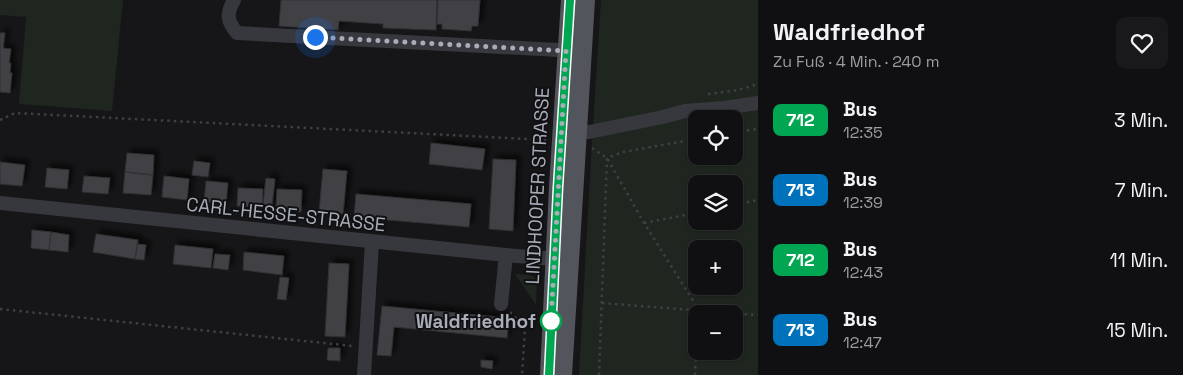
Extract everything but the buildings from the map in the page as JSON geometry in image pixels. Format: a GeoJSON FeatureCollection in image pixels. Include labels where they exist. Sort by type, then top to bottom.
{"type":"FeatureCollection","features":[{"type":"Feature","properties":{"kind":"main road","name":"LINDHOOPER STRASSE"},"geometry":{"type":"LineString","coordinates":[[570,0],[575,51]]}},
{"type":"Feature","properties":{"kind":"main road","name":"LINDHOOPER STRASSE"},"geometry":{"type":"LineString","coordinates":[[563,375],[562,134],[575,51],[586,0]]}},
{"type":"Feature","properties":{"kind":"main road","name":"LINDHOOPER STRASSE"},"geometry":{"type":"LineString","coordinates":[[549,375],[562,258]]}},
{"type":"Feature","properties":{"kind":"street"},"geometry":{"type":"LineString","coordinates":[[234,0],[229,9],[228,18],[232,28],[237,33],[575,51]]}},
{"type":"Feature","properties":{"kind":"street"},"geometry":{"type":"LineString","coordinates":[[562,134],[589,132],[685,111],[758,103]]}},
{"type":"Feature","properties":{"kind":"street","name":"CARL-HESSE-STRASSE"},"geometry":{"type":"LineString","coordinates":[[0,203],[372,242],[506,255],[562,258]]}},
{"type":"Feature","properties":{"kind":"street"},"geometry":{"type":"LineString","coordinates":[[364,375],[372,242]]}},
{"type":"Feature","properties":{"kind":"street"},"geometry":{"type":"LineString","coordinates":[[501,304],[506,255]]}},
{"type":"Feature","properties":{"kind":"path"},"geometry":{"type":"LineString","coordinates":[[0,120],[15,113],[562,134]]}},
{"type":"Feature","properties":{"kind":"path"},"geometry":{"type":"LineString","coordinates":[[743,130],[758,128]]}},
{"type":"Feature","properties":{"kind":"path"},"geometry":{"type":"LineString","coordinates":[[607,158],[623,152],[688,140]]}},
{"type":"Feature","properties":{"kind":"path"},"geometry":{"type":"LineString","coordinates":[[588,148],[594,149],[607,158],[694,305]]}},
{"type":"Feature","properties":{"kind":"path"},"geometry":{"type":"LineString","coordinates":[[598,375],[607,158]]}},
{"type":"Feature","properties":{"kind":"path"},"geometry":{"type":"LineString","coordinates":[[743,203],[758,200]]}},
{"type":"Feature","properties":{"kind":"path"},"geometry":{"type":"LineString","coordinates":[[644,223],[688,215]]}},
{"type":"Feature","properties":{"kind":"path"},"geometry":{"type":"LineString","coordinates":[[602,303],[688,311]]}},
{"type":"Feature","properties":{"kind":"path"},"geometry":{"type":"LineString","coordinates":[[501,304],[525,327],[522,375]]}},
{"type":"Feature","properties":{"kind":"path"},"geometry":{"type":"LineString","coordinates":[[0,309],[366,348]]}},
{"type":"Feature","properties":{"kind":"path"},"geometry":{"type":"LineString","coordinates":[[743,314],[758,315]]}},
{"type":"Feature","properties":{"kind":"path"},"geometry":{"type":"LineString","coordinates":[[695,375],[696,360]]}},
{"type":"Feature","properties":{"kind":"shaded area"},"geometry":{"type":"Polygon","coordinates":[[[0,0],[123,0],[112,111],[19,104],[26,17],[0,15],[0,0]]]}},
{"type":"Feature","properties":{"kind":"shaded area","name":"Waldfriedhof"},"geometry":{"type":"Polygon","coordinates":[[[601,0],[758,0],[758,375],[579,375],[601,0]]]}},
{"type":"Feature","properties":{"kind":"shaded area"},"geometry":{"type":"Polygon","coordinates":[[[515,274],[536,278],[536,305],[515,274]]]}},
{"type":"Feature","properties":{"kind":"bus line","name":"712"},"geometry":{"type":"LineString","coordinates":[[549,375],[558,187],[570,0]]}},
{"type":"Feature","properties":{"kind":"place","name":"Waldfriedhof"},"geometry":{"type":"Point","coordinates":[551,321]}},
{"type":"Feature","properties":{"kind":"route"},"geometry":{"type":"LineString","coordinates":[[315,37],[566,51],[551,321]]}}]}
